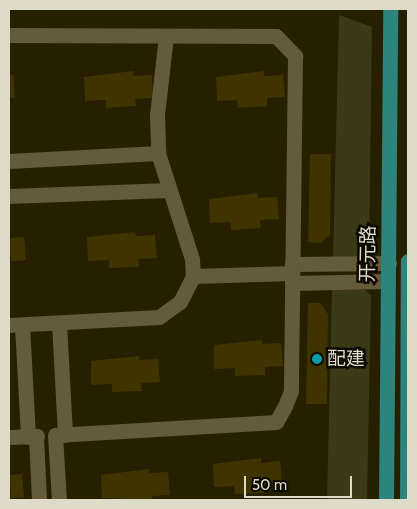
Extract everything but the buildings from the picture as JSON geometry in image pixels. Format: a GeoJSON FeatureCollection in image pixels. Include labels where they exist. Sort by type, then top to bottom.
{"type":"FeatureCollection","features":[{"type":"Feature","properties":{"kind":"main road","name":"开元路"},"geometry":{"type":"LineString","coordinates":[[386,500],[390,9]]}},
{"type":"Feature","properties":{"kind":"main road"},"geometry":{"type":"LineString","coordinates":[[407,500],[408,261]]}},
{"type":"Feature","properties":{"kind":"street"},"geometry":{"type":"LineString","coordinates":[[9,35],[276,36],[295,56],[291,391],[276,422],[9,437]]}},
{"type":"Feature","properties":{"kind":"street"},"geometry":{"type":"LineString","coordinates":[[39,500],[32,436],[15,325],[159,317],[180,302],[193,276],[192,259],[168,190],[158,153],[157,115],[166,36]]}},
{"type":"Feature","properties":{"kind":"street"},"geometry":{"type":"LineString","coordinates":[[9,162],[158,153]]}},
{"type":"Feature","properties":{"kind":"street"},"geometry":{"type":"LineString","coordinates":[[9,196],[168,190]]}},
{"type":"Feature","properties":{"kind":"street"},"geometry":{"type":"LineString","coordinates":[[193,276],[292,273],[388,263]]}},
{"type":"Feature","properties":{"kind":"street"},"geometry":{"type":"LineString","coordinates":[[292,273],[388,281]]}},
{"type":"Feature","properties":{"kind":"street"},"geometry":{"type":"LineString","coordinates":[[59,323],[59,500]]}},
{"type":"Feature","properties":{"kind":"shaded area"},"geometry":{"type":"Polygon","coordinates":[[[339,15],[372,27],[369,250],[358,257],[333,259],[339,15]]]}},
{"type":"Feature","properties":{"kind":"shaded area"},"geometry":{"type":"Polygon","coordinates":[[[332,290],[365,290],[371,295],[367,500],[327,500],[332,290]]]}},
{"type":"Feature","properties":{"kind":"place","name":"配建"},"geometry":{"type":"Point","coordinates":[317,359]}}]}
